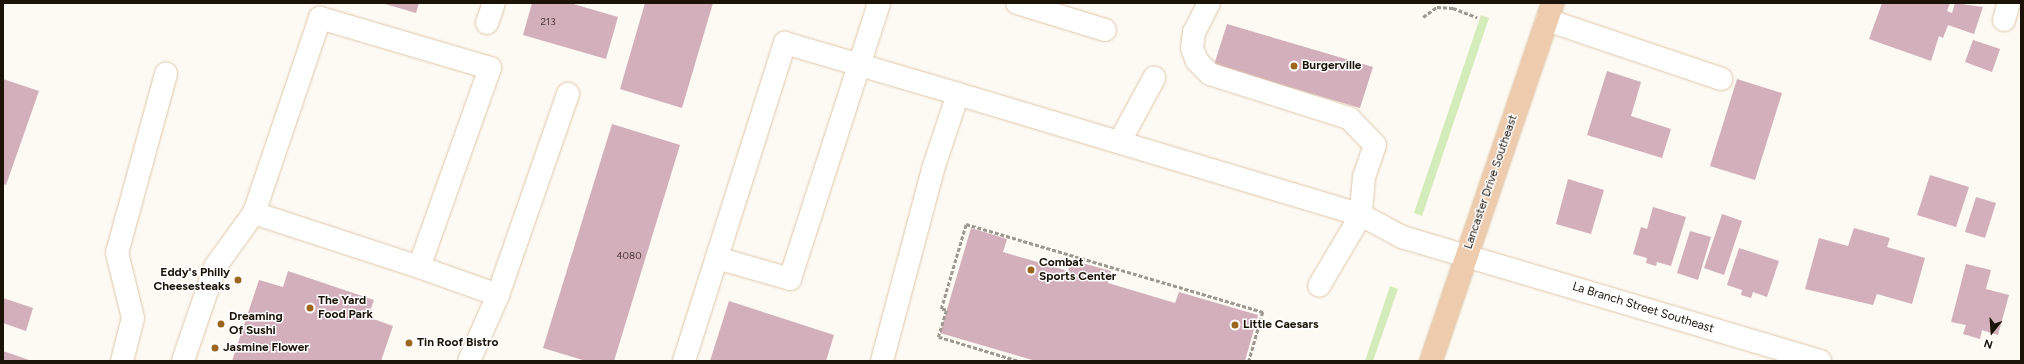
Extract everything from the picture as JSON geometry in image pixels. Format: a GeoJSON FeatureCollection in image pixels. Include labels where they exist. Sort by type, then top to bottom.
{"type":"FeatureCollection","features":[{"type":"Feature","properties":{"kind":"main road","name":"Lancaster Drive Southeast"},"geometry":{"type":"LineString","coordinates":[[1431,361],[1550,11]]}},
{"type":"Feature","properties":{"kind":"street"},"geometry":{"type":"LineString","coordinates":[[487,23],[494,3]]}},
{"type":"Feature","properties":{"kind":"street"},"geometry":{"type":"LineString","coordinates":[[684,361],[717,258],[790,279],[879,3]]}},
{"type":"Feature","properties":{"kind":"street"},"geometry":{"type":"LineString","coordinates":[[1017,3],[1105,30]]}},
{"type":"Feature","properties":{"kind":"street"},"geometry":{"type":"LineString","coordinates":[[1209,3],[1194,32],[1192,48],[1197,61],[1210,74],[1349,118],[1375,145],[1364,177],[1361,215],[1319,286]]}},
{"type":"Feature","properties":{"kind":"street"},"geometry":{"type":"LineString","coordinates":[[1550,11],[1721,79]]}},
{"type":"Feature","properties":{"kind":"street"},"geometry":{"type":"LineString","coordinates":[[183,361],[216,267],[254,214],[320,18],[490,68],[419,267]]}},
{"type":"Feature","properties":{"kind":"street","name":"La Branch Street Southeast"},"geometry":{"type":"LineString","coordinates":[[717,258],[786,43],[1120,141],[1361,215],[1402,237],[1467,254],[1820,361]]}},
{"type":"Feature","properties":{"kind":"street"},"geometry":{"type":"LineString","coordinates":[[122,361],[133,318],[117,253],[166,74]]}},
{"type":"Feature","properties":{"kind":"street"},"geometry":{"type":"LineString","coordinates":[[1120,141],[1154,78]]}},
{"type":"Feature","properties":{"kind":"street"},"geometry":{"type":"LineString","coordinates":[[469,361],[498,295],[568,94]]}},
{"type":"Feature","properties":{"kind":"street"},"geometry":{"type":"LineString","coordinates":[[882,361],[933,169],[958,94]]}},
{"type":"Feature","properties":{"kind":"street"},"geometry":{"type":"LineString","coordinates":[[254,214],[419,267],[498,295]]}},
{"type":"Feature","properties":{"kind":"path"},"geometry":{"type":"LineString","coordinates":[[1423,17],[1438,7],[1453,8],[1477,16]]}},
{"type":"Feature","properties":{"kind":"path"},"geometry":{"type":"LineString","coordinates":[[1017,361],[938,337],[946,310],[941,309],[966,224],[1263,312],[1249,361]]}},
{"type":"Feature","properties":{"kind":"green space"},"geometry":{"type":"Polygon","coordinates":[[[1481,15],[1489,18],[1422,216],[1414,213],[1481,15]]]}},
{"type":"Feature","properties":{"kind":"green space"},"geometry":{"type":"Polygon","coordinates":[[[1390,286],[1398,289],[1373,361],[1365,361],[1390,286]]]}},
{"type":"Feature","properties":{"kind":"building"},"geometry":{"type":"Polygon","coordinates":[[[382,3],[419,3],[416,13],[382,3]]]}},
{"type":"Feature","properties":{"kind":"building"},"geometry":{"type":"Polygon","coordinates":[[[532,3],[570,3],[618,17],[606,59],[523,35],[532,3]]]}},
{"type":"Feature","properties":{"kind":"building"},"geometry":{"type":"Polygon","coordinates":[[[645,3],[713,3],[682,108],[620,89],[645,3]]]}},
{"type":"Feature","properties":{"kind":"building"},"geometry":{"type":"Polygon","coordinates":[[[1882,3],[1950,3],[1947,11],[1952,13],[1955,3],[1983,7],[1974,34],[1948,25],[1943,38],[1939,36],[1931,61],[1869,39],[1882,3]]]}},
{"type":"Feature","properties":{"kind":"building","name":"Burgerville"},"geometry":{"type":"Polygon","coordinates":[[[1227,24],[1373,67],[1360,108],[1214,65],[1227,24]]]}},
{"type":"Feature","properties":{"kind":"building"},"geometry":{"type":"Polygon","coordinates":[[[1973,40],[2000,49],[1992,72],[1965,62],[1973,40]]]}},
{"type":"Feature","properties":{"kind":"building"},"geometry":{"type":"Polygon","coordinates":[[[1607,71],[1641,82],[1631,116],[1671,129],[1662,158],[1587,135],[1607,71]]]}},
{"type":"Feature","properties":{"kind":"building"},"geometry":{"type":"Polygon","coordinates":[[[3,79],[39,91],[6,185],[3,184],[3,79]]]}},
{"type":"Feature","properties":{"kind":"building"},"geometry":{"type":"Polygon","coordinates":[[[1737,79],[1782,93],[1755,180],[1710,166],[1737,79]]]}},
{"type":"Feature","properties":{"kind":"building"},"geometry":{"type":"Polygon","coordinates":[[[612,124],[680,145],[614,361],[586,361],[543,348],[612,124]]]}},
{"type":"Feature","properties":{"kind":"building"},"geometry":{"type":"Polygon","coordinates":[[[1930,175],[1969,187],[1956,227],[1917,215],[1930,175]]]}},
{"type":"Feature","properties":{"kind":"building"},"geometry":{"type":"Polygon","coordinates":[[[1568,179],[1604,190],[1591,234],[1556,224],[1568,179]]]}},
{"type":"Feature","properties":{"kind":"building"},"geometry":{"type":"Polygon","coordinates":[[[1976,197],[1996,203],[1985,238],[1965,232],[1976,197]]]}},
{"type":"Feature","properties":{"kind":"building"},"geometry":{"type":"Polygon","coordinates":[[[1653,207],[1686,217],[1671,266],[1657,262],[1656,266],[1646,263],[1647,258],[1633,254],[1641,227],[1647,229],[1653,207]]]}},
{"type":"Feature","properties":{"kind":"building"},"geometry":{"type":"Polygon","coordinates":[[[1722,214],[1742,221],[1724,275],[1704,268],[1722,214]]]}},
{"type":"Feature","properties":{"kind":"building"},"geometry":{"type":"Polygon","coordinates":[[[971,228],[1007,239],[1003,252],[1068,271],[1071,260],[1111,271],[1108,283],[1175,303],[1179,292],[1258,315],[1245,361],[1036,361],[940,333],[971,228]]]}},
{"type":"Feature","properties":{"kind":"building"},"geometry":{"type":"Polygon","coordinates":[[[1854,228],[1890,238],[1887,247],[1925,258],[1912,304],[1877,294],[1873,305],[1805,289],[1819,238],[1848,246],[1854,228]]]}},
{"type":"Feature","properties":{"kind":"building"},"geometry":{"type":"Polygon","coordinates":[[[1690,231],[1711,237],[1698,280],[1677,273],[1690,231]]]}},
{"type":"Feature","properties":{"kind":"building"},"geometry":{"type":"Polygon","coordinates":[[[1739,248],[1779,261],[1767,297],[1753,292],[1751,298],[1741,295],[1742,290],[1727,285],[1739,248]]]}},
{"type":"Feature","properties":{"kind":"building"},"geometry":{"type":"Polygon","coordinates":[[[1966,264],[1991,270],[1986,289],[2009,295],[1998,335],[1982,330],[1980,339],[1963,334],[1966,325],[1951,322],[1966,264]]]}},
{"type":"Feature","properties":{"kind":"building","name":"The Yard Food Park"},"geometry":{"type":"Polygon","coordinates":[[[288,271],[374,300],[368,317],[393,326],[381,361],[232,361],[259,280],[283,287],[288,271]]]}},
{"type":"Feature","properties":{"kind":"building"},"geometry":{"type":"Polygon","coordinates":[[[3,298],[33,308],[26,331],[3,323],[3,298]]]}},
{"type":"Feature","properties":{"kind":"building"},"geometry":{"type":"Polygon","coordinates":[[[729,301],[834,335],[826,361],[710,361],[729,301]]]}},
{"type":"Feature","properties":{"kind":"building"},"geometry":{"type":"Polygon","coordinates":[[[3,351],[32,361],[3,361],[3,351]]]}},
{"type":"Feature","properties":{"kind":"place","name":"Burgerville"},"geometry":{"type":"Point","coordinates":[1294,66]}},
{"type":"Feature","properties":{"kind":"place","name":"Combat Sports Center"},"geometry":{"type":"Point","coordinates":[1031,270]}},
{"type":"Feature","properties":{"kind":"place","name":"Eddy's Philly Cheesesteaks"},"geometry":{"type":"Point","coordinates":[238,280]}},
{"type":"Feature","properties":{"kind":"place","name":"The Yard Food Park"},"geometry":{"type":"Point","coordinates":[310,308]}},
{"type":"Feature","properties":{"kind":"place","name":"Dreaming Of Sushi"},"geometry":{"type":"Point","coordinates":[221,324]}},
{"type":"Feature","properties":{"kind":"place","name":"Little Caesars"},"geometry":{"type":"Point","coordinates":[1235,325]}},
{"type":"Feature","properties":{"kind":"place","name":"Tin Roof Bistro"},"geometry":{"type":"Point","coordinates":[409,343]}},
{"type":"Feature","properties":{"kind":"place","name":"Jasmine Flower"},"geometry":{"type":"Point","coordinates":[215,348]}}]}
